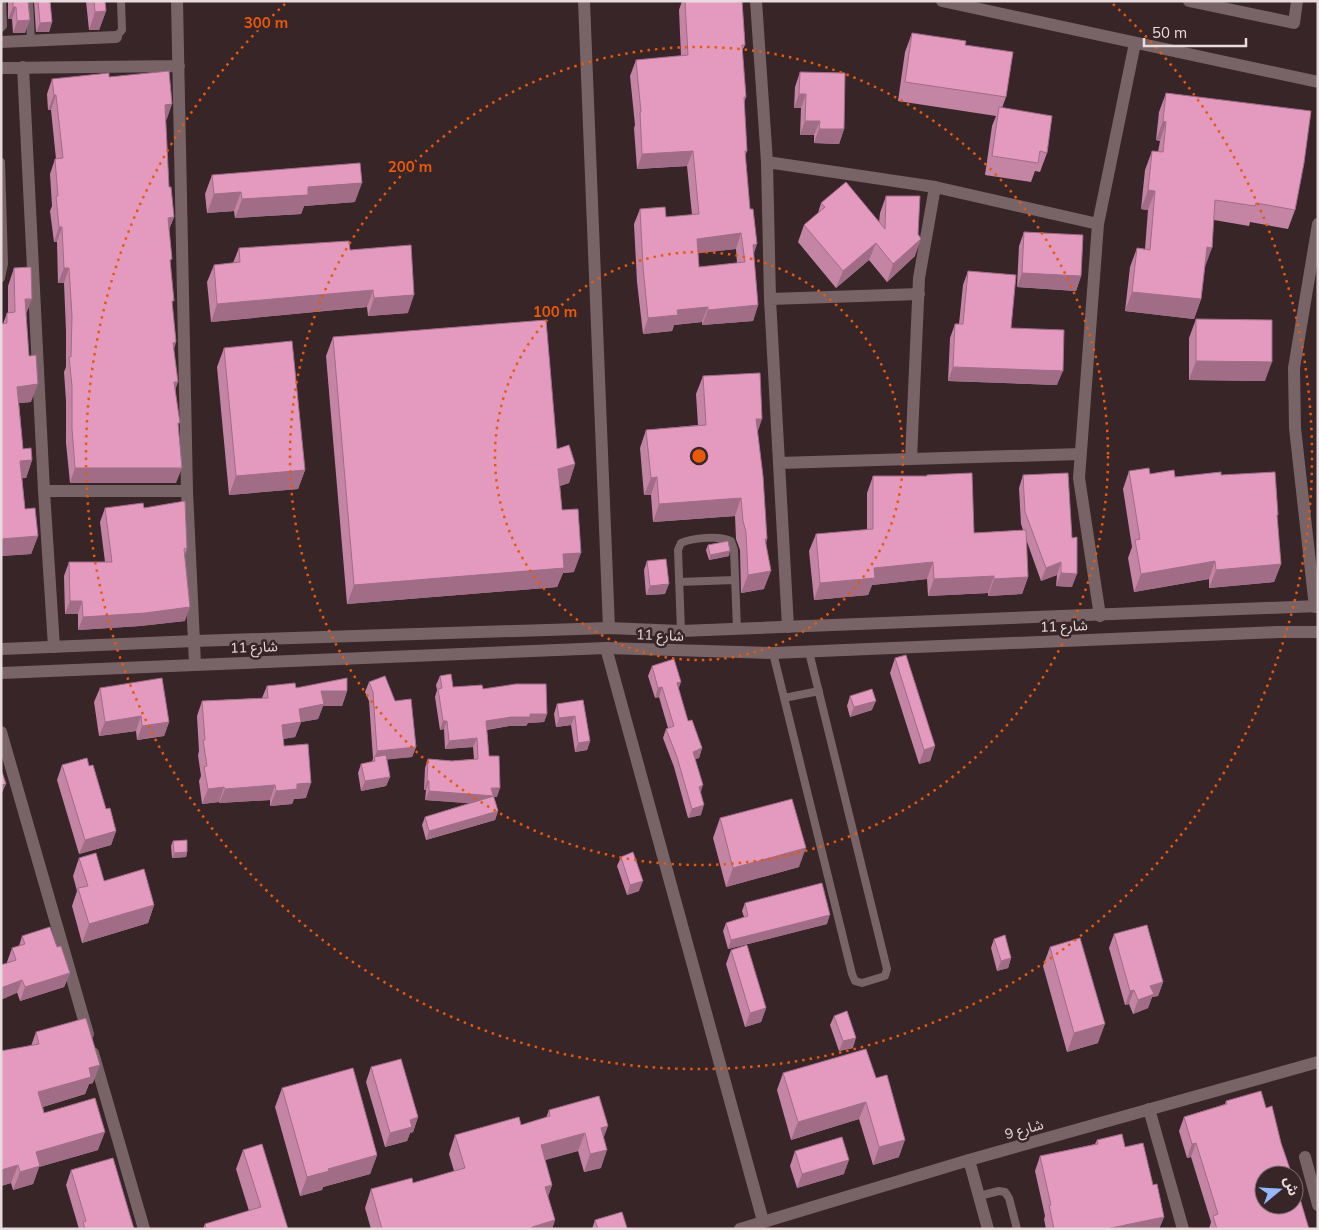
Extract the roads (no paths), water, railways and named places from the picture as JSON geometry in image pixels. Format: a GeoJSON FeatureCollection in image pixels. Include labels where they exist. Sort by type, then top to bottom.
{"type":"FeatureCollection","features":[{"type":"Feature","properties":{"kind":"street"},"geometry":{"type":"LineString","coordinates":[[177,1],[187,491],[195,664]]}},
{"type":"Feature","properties":{"kind":"street"},"geometry":{"type":"LineString","coordinates":[[584,1],[608,628]]}},
{"type":"Feature","properties":{"kind":"street"},"geometry":{"type":"LineString","coordinates":[[756,1],[767,162],[770,299],[788,627]]}},
{"type":"Feature","properties":{"kind":"street"},"geometry":{"type":"LineString","coordinates":[[942,1],[1318,82]]}},
{"type":"Feature","properties":{"kind":"street"},"geometry":{"type":"LineString","coordinates":[[1189,1],[1294,23],[1297,1]]}},
{"type":"Feature","properties":{"kind":"street"},"geometry":{"type":"LineString","coordinates":[[1,42],[116,37]]}},
{"type":"Feature","properties":{"kind":"street"},"geometry":{"type":"LineString","coordinates":[[1100,616],[1079,478],[1080,454],[1098,224],[1135,43]]}},
{"type":"Feature","properties":{"kind":"street"},"geometry":{"type":"LineString","coordinates":[[1,68],[179,66]]}},
{"type":"Feature","properties":{"kind":"street"},"geometry":{"type":"LineString","coordinates":[[23,67],[44,491],[54,648]]}},
{"type":"Feature","properties":{"kind":"street"},"geometry":{"type":"LineString","coordinates":[[767,162],[935,187],[1098,224]]}},
{"type":"Feature","properties":{"kind":"street"},"geometry":{"type":"LineString","coordinates":[[912,459],[919,278],[935,187]]}},
{"type":"Feature","properties":{"kind":"street"},"geometry":{"type":"LineString","coordinates":[[1316,606],[1295,419],[1294,368],[1313,284],[1318,224]]}},
{"type":"Feature","properties":{"kind":"street"},"geometry":{"type":"LineString","coordinates":[[770,299],[919,294]]}},
{"type":"Feature","properties":{"kind":"street"},"geometry":{"type":"LineString","coordinates":[[779,463],[1080,454]]}},
{"type":"Feature","properties":{"kind":"street"},"geometry":{"type":"LineString","coordinates":[[44,491],[187,491]]}},
{"type":"Feature","properties":{"kind":"street","name":"شارع 11"},"geometry":{"type":"LineString","coordinates":[[1,649],[608,628],[681,631],[1316,606]]}},
{"type":"Feature","properties":{"kind":"street","name":"شارع 11"},"geometry":{"type":"LineString","coordinates":[[1,673],[606,648],[773,653],[1279,632],[1318,632]]}},
{"type":"Feature","properties":{"kind":"street"},"geometry":{"type":"LineString","coordinates":[[606,648],[763,1221]]}},
{"type":"Feature","properties":{"kind":"street"},"geometry":{"type":"LineString","coordinates":[[1,732],[144,1229]]}},
{"type":"Feature","properties":{"kind":"street","name":"شارع 9"},"geometry":{"type":"LineString","coordinates":[[740,1229],[969,1160],[1318,1062]]}},
{"type":"Feature","properties":{"kind":"street"},"geometry":{"type":"LineString","coordinates":[[1149,1109],[1183,1229]]}},
{"type":"Feature","properties":{"kind":"street"},"geometry":{"type":"LineString","coordinates":[[1305,1157],[1314,1176],[1318,1205]]}},
{"type":"Feature","properties":{"kind":"street"},"geometry":{"type":"LineString","coordinates":[[969,1160],[988,1229]]}},
{"type":"Feature","properties":{"kind":"lane"},"geometry":{"type":"LineString","coordinates":[[1,28],[3,26],[2,1]]}},
{"type":"Feature","properties":{"kind":"lane"},"geometry":{"type":"LineString","coordinates":[[29,1],[31,40]]}},
{"type":"Feature","properties":{"kind":"lane"},"geometry":{"type":"LineString","coordinates":[[116,37],[122,30],[121,1]]}},
{"type":"Feature","properties":{"kind":"lane"},"geometry":{"type":"LineString","coordinates":[[1,162],[4,264],[1,278]]}},
{"type":"Feature","properties":{"kind":"lane"},"geometry":{"type":"LineString","coordinates":[[681,631],[678,550],[681,543],[688,540],[725,538],[731,541],[734,550],[738,629]]}},
{"type":"Feature","properties":{"kind":"lane"},"geometry":{"type":"LineString","coordinates":[[679,582],[735,580]]}},
{"type":"Feature","properties":{"kind":"lane"},"geometry":{"type":"LineString","coordinates":[[773,653],[852,974],[855,981],[862,983],[885,976],[887,969],[809,652]]}},
{"type":"Feature","properties":{"kind":"lane"},"geometry":{"type":"LineString","coordinates":[[784,698],[819,691]]}},
{"type":"Feature","properties":{"kind":"lane"},"geometry":{"type":"LineString","coordinates":[[979,1196],[999,1191],[1005,1192],[1009,1198],[1018,1229]]}}]}
